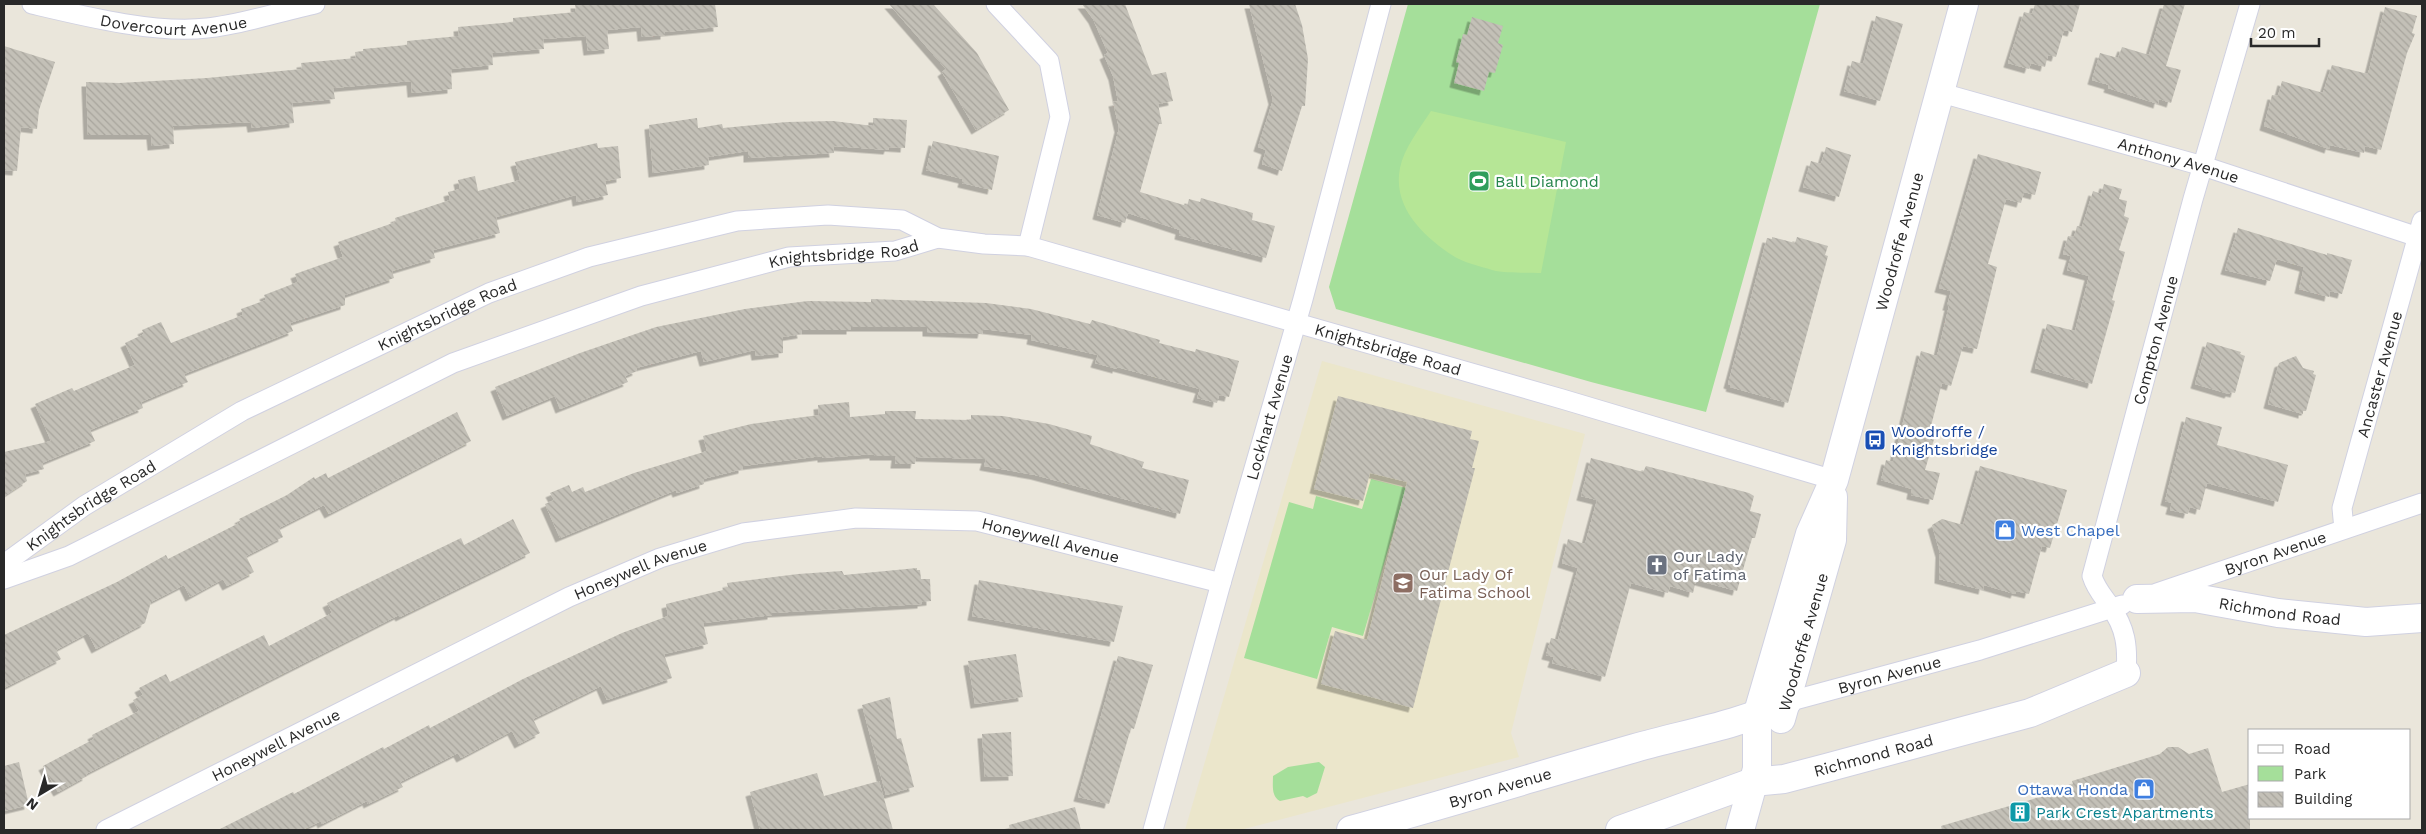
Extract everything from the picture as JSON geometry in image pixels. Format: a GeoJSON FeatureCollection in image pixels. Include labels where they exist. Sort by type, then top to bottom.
{"type":"FeatureCollection","features":[{"type":"Feature","properties":{"kind":"main road","name":"Woodroffe Avenue"},"geometry":{"type":"LineString","coordinates":[[1740,830],[1776,712],[1810,534],[1834,480],[1938,92],[1964,4]]}},
{"type":"Feature","properties":{"kind":"main road","name":"Richmond Road"},"geometry":{"type":"LineString","coordinates":[[2137,600],[2195,598],[2278,613],[2366,622],[2422,618]]}},
{"type":"Feature","properties":{"kind":"main road","name":"Richmond Road"},"geometry":{"type":"LineString","coordinates":[[1620,830],[1755,776],[1784,779],[2030,713],[2126,673]]}},
{"type":"Feature","properties":{"kind":"main road","name":"Byron Avenue"},"geometry":{"type":"LineString","coordinates":[[1352,830],[1497,790],[1648,744],[1713,730],[1776,712]]}},
{"type":"Feature","properties":{"kind":"street","name":"Dovercourt Avenue"},"geometry":{"type":"LineString","coordinates":[[32,4],[96,19],[168,28],[206,28],[315,4]]}},
{"type":"Feature","properties":{"kind":"street"},"geometry":{"type":"LineString","coordinates":[[996,4],[1049,61],[1060,117],[1028,246]]}},
{"type":"Feature","properties":{"kind":"street","name":"Compton Avenue"},"geometry":{"type":"LineString","coordinates":[[2126,673],[2128,647],[2125,631],[2112,608],[2096,588],[2092,576],[2202,166],[2250,4]]}},
{"type":"Feature","properties":{"kind":"street","name":"Lockhart Avenue"},"geometry":{"type":"LineString","coordinates":[[1153,830],[1220,583],[1296,323],[1375,6]]}},
{"type":"Feature","properties":{"kind":"street","name":"Anthony Avenue"},"geometry":{"type":"LineString","coordinates":[[1938,92],[2420,229]]}},
{"type":"Feature","properties":{"kind":"street","name":"Knightsbridge Road"},"geometry":{"type":"LineString","coordinates":[[4,564],[84,506],[242,412],[489,293],[589,258],[737,221],[828,214],[902,220],[938,238],[984,244],[1028,246],[1834,480]]}},
{"type":"Feature","properties":{"kind":"street","name":"Ancaster Avenue"},"geometry":{"type":"LineString","coordinates":[[2344,528],[2342,508],[2420,229]]}},
{"type":"Feature","properties":{"kind":"street","name":"Knightsbridge Road"},"geometry":{"type":"LineString","coordinates":[[4,578],[69,556],[453,363],[641,296],[789,257],[895,251],[938,238]]}},
{"type":"Feature","properties":{"kind":"street","name":"Byron Avenue"},"geometry":{"type":"LineString","coordinates":[[1776,712],[2137,600],[2422,503]]}},
{"type":"Feature","properties":{"kind":"street","name":"Honeywell Avenue"},"geometry":{"type":"LineString","coordinates":[[106,830],[569,597],[660,558],[743,533],[856,518],[977,521],[1220,583]]}},
{"type":"Feature","properties":{"kind":"shaded area","name":"Our Lady Of Fatima School"},"geometry":{"type":"Polygon","coordinates":[[[1322,361],[1585,434],[1511,733],[1519,757],[1240,830],[1185,830],[1322,361]]]}},
{"type":"Feature","properties":{"kind":"green space"},"geometry":{"type":"Polygon","coordinates":[[[1408,4],[1820,4],[1706,412],[1591,382],[1336,309],[1329,287],[1408,4]]]}},
{"type":"Feature","properties":{"kind":"green space","name":"Ball Diamond"},"geometry":{"type":"Polygon","coordinates":[[[1431,111],[1566,142],[1541,273],[1498,271],[1463,261],[1433,241],[1413,220],[1401,196],[1399,183],[1400,168],[1417,131],[1431,111]]]}},
{"type":"Feature","properties":{"kind":"green space"},"geometry":{"type":"Polygon","coordinates":[[[1371,479],[1406,488],[1363,636],[1332,627],[1317,679],[1244,658],[1289,502],[1313,509],[1316,496],[1362,509],[1371,479]]]}},
{"type":"Feature","properties":{"kind":"green space"},"geometry":{"type":"Polygon","coordinates":[[[1319,762],[1325,767],[1317,793],[1307,798],[1303,796],[1280,801],[1277,799],[1273,790],[1273,776],[1288,767],[1319,762]]]}},
{"type":"Feature","properties":{"kind":"building"},"geometry":{"type":"Polygon","coordinates":[[[575,4],[715,4],[718,27],[665,32],[665,35],[642,37],[641,27],[607,30],[609,49],[588,51],[586,36],[543,39],[544,49],[492,53],[493,65],[451,69],[452,89],[412,93],[411,81],[333,88],[335,99],[292,103],[294,123],[252,128],[251,122],[173,126],[174,144],[152,146],[151,135],[88,135],[86,82],[119,83],[207,78],[302,69],[301,63],[356,58],[355,52],[363,51],[363,49],[407,45],[407,41],[459,36],[458,27],[513,22],[513,18],[576,12],[575,4]]]}},
{"type":"Feature","properties":{"kind":"building"},"geometry":{"type":"Polygon","coordinates":[[[889,4],[933,4],[977,53],[1009,110],[976,130],[942,72],[946,69],[889,4]]]}},
{"type":"Feature","properties":{"kind":"building"},"geometry":{"type":"Polygon","coordinates":[[[1082,4],[1125,4],[1152,75],[1166,72],[1173,101],[1158,104],[1162,124],[1159,124],[1140,192],[1187,206],[1189,199],[1200,202],[1201,198],[1253,213],[1252,220],[1275,226],[1266,258],[1179,235],[1180,230],[1128,213],[1125,223],[1097,215],[1119,128],[1113,102],[1118,101],[1113,76],[1104,55],[1108,53],[1093,19],[1082,4]]]}},
{"type":"Feature","properties":{"kind":"building"},"geometry":{"type":"Polygon","coordinates":[[[1249,4],[1295,4],[1302,25],[1308,59],[1305,106],[1302,106],[1282,171],[1262,164],[1266,150],[1258,147],[1273,100],[1249,4]]]}},
{"type":"Feature","properties":{"kind":"building"},"geometry":{"type":"Polygon","coordinates":[[[2035,4],[2080,4],[2072,32],[2064,30],[2056,57],[2048,55],[2045,67],[2031,63],[2029,69],[2008,63],[2024,12],[2032,14],[2035,4]]]}},
{"type":"Feature","properties":{"kind":"building"},"geometry":{"type":"Polygon","coordinates":[[[2164,4],[2185,4],[2166,66],[2181,70],[2171,103],[2159,99],[2158,104],[2108,88],[2109,85],[2092,80],[2100,53],[2118,58],[2122,47],[2149,55],[2164,4]]]}},
{"type":"Feature","properties":{"kind":"building"},"geometry":{"type":"Polygon","coordinates":[[[2385,7],[2417,16],[2412,33],[2415,34],[2407,53],[2381,150],[2365,146],[2364,153],[2330,145],[2329,149],[2264,126],[2272,95],[2278,96],[2282,81],[2323,93],[2332,65],[2368,74],[2385,7]]]}},
{"type":"Feature","properties":{"kind":"building"},"geometry":{"type":"Polygon","coordinates":[[[1876,16],[1903,24],[1880,101],[1844,91],[1852,61],[1863,64],[1876,16]]]}},
{"type":"Feature","properties":{"kind":"building"},"geometry":{"type":"Polygon","coordinates":[[[1472,17],[1503,26],[1498,43],[1503,45],[1495,73],[1489,72],[1484,91],[1454,83],[1459,63],[1456,62],[1463,34],[1467,35],[1472,17]]]}},
{"type":"Feature","properties":{"kind":"building"},"geometry":{"type":"Polygon","coordinates":[[[4,46],[55,62],[39,110],[37,129],[21,127],[17,171],[4,170],[4,46]]]}},
{"type":"Feature","properties":{"kind":"building"},"geometry":{"type":"Polygon","coordinates":[[[697,118],[698,128],[722,124],[723,128],[787,122],[833,121],[873,126],[873,118],[907,120],[905,148],[889,147],[888,150],[833,146],[834,153],[748,158],[748,151],[708,157],[709,165],[653,173],[649,125],[697,118]]]}},
{"type":"Feature","properties":{"kind":"building"},"geometry":{"type":"Polygon","coordinates":[[[933,141],[999,156],[992,190],[962,183],[963,179],[926,170],[933,141]]]}},
{"type":"Feature","properties":{"kind":"building"},"geometry":{"type":"Polygon","coordinates":[[[597,143],[598,148],[618,146],[621,178],[605,181],[608,195],[577,202],[576,195],[496,217],[500,233],[433,250],[435,258],[392,271],[394,278],[345,295],[345,305],[290,323],[293,331],[184,374],[188,382],[141,402],[143,408],[90,430],[95,441],[42,463],[44,469],[25,474],[27,481],[4,496],[4,452],[51,441],[35,404],[72,388],[74,391],[135,365],[125,343],[144,334],[142,330],[161,322],[171,343],[243,315],[241,309],[266,300],[264,295],[298,282],[295,274],[343,257],[338,242],[396,222],[395,218],[450,200],[448,192],[460,189],[458,180],[475,176],[478,191],[520,180],[515,162],[597,143]]]}},
{"type":"Feature","properties":{"kind":"building"},"geometry":{"type":"Polygon","coordinates":[[[1826,147],[1851,155],[1839,197],[1803,187],[1811,161],[1821,164],[1826,147]]]}},
{"type":"Feature","properties":{"kind":"building"},"geometry":{"type":"Polygon","coordinates":[[[1978,154],[2041,172],[2035,195],[2024,192],[2021,203],[2006,199],[1988,264],[1997,267],[1977,349],[1963,346],[1951,386],[1942,383],[1931,426],[1937,429],[1925,470],[1940,473],[1933,500],[1911,495],[1912,489],[1881,480],[1886,460],[1893,462],[1921,351],[1937,356],[1951,291],[1939,288],[1978,154]]]}},
{"type":"Feature","properties":{"kind":"building"},"geometry":{"type":"Polygon","coordinates":[[[2104,184],[2122,189],[2119,199],[2127,201],[2124,216],[2129,218],[2119,250],[2125,252],[2112,300],[2115,301],[2092,384],[2035,368],[2047,324],[2075,331],[2089,276],[2067,270],[2071,256],[2063,254],[2068,236],[2074,237],[2077,226],[2082,227],[2093,191],[2101,194],[2104,184]]]}},
{"type":"Feature","properties":{"kind":"building"},"geometry":{"type":"Polygon","coordinates":[[[2238,228],[2327,255],[2327,253],[2352,260],[2342,294],[2330,291],[2329,297],[2299,289],[2304,267],[2277,259],[2270,281],[2225,270],[2238,228]]]}},
{"type":"Feature","properties":{"kind":"building"},"geometry":{"type":"Polygon","coordinates":[[[1772,237],[1795,243],[1797,237],[1828,246],[1825,255],[1828,256],[1788,403],[1730,387],[1731,385],[1728,384],[1767,238],[1772,239],[1772,237]]]}},
{"type":"Feature","properties":{"kind":"building"},"geometry":{"type":"Polygon","coordinates":[[[871,299],[986,303],[1031,309],[1090,324],[1092,320],[1160,340],[1159,343],[1195,352],[1196,349],[1239,361],[1229,397],[1219,395],[1217,403],[1197,398],[1200,389],[1095,363],[1098,355],[1031,340],[1032,335],[983,329],[982,334],[927,332],[927,327],[851,327],[851,330],[801,330],[802,334],[783,337],[783,353],[756,356],[755,350],[704,362],[701,351],[636,368],[637,371],[625,376],[628,382],[560,409],[555,396],[507,416],[495,387],[580,353],[656,327],[745,309],[808,301],[871,302],[871,299]]]}},
{"type":"Feature","properties":{"kind":"building"},"geometry":{"type":"Polygon","coordinates":[[[2207,342],[2241,352],[2240,354],[2245,356],[2235,393],[2230,392],[2229,394],[2195,384],[2207,342]]]}},
{"type":"Feature","properties":{"kind":"building"},"geometry":{"type":"Polygon","coordinates":[[[2296,356],[2303,368],[2314,371],[2313,374],[2316,375],[2306,411],[2303,411],[2303,414],[2268,404],[2279,363],[2296,356]]]}},
{"type":"Feature","properties":{"kind":"building"},"geometry":{"type":"Polygon","coordinates":[[[1338,396],[1472,431],[1470,439],[1479,441],[1472,468],[1475,468],[1413,708],[1321,684],[1335,631],[1367,640],[1407,482],[1370,473],[1363,501],[1314,489],[1338,396]]]}},
{"type":"Feature","properties":{"kind":"building"},"geometry":{"type":"Polygon","coordinates":[[[849,402],[850,417],[885,414],[885,411],[916,411],[915,419],[971,420],[971,415],[1003,416],[1049,424],[1092,436],[1090,444],[1144,462],[1142,468],[1189,480],[1180,514],[1035,475],[984,466],[986,459],[916,457],[915,464],[895,464],[896,456],[874,456],[874,454],[822,458],[822,456],[743,466],[743,469],[703,479],[704,484],[677,493],[676,490],[560,538],[545,504],[554,500],[550,493],[569,485],[572,492],[583,487],[585,492],[634,473],[707,451],[703,436],[751,424],[819,415],[818,405],[849,402]]]}},
{"type":"Feature","properties":{"kind":"building"},"geometry":{"type":"Polygon","coordinates":[[[457,412],[471,441],[329,514],[324,505],[279,528],[283,537],[246,556],[254,572],[227,586],[223,579],[190,597],[184,585],[151,602],[145,623],[96,649],[88,633],[56,650],[61,659],[4,688],[4,635],[117,582],[166,555],[168,559],[241,522],[239,519],[287,495],[314,477],[315,479],[326,473],[328,478],[457,412]]]}},
{"type":"Feature","properties":{"kind":"building"},"geometry":{"type":"Polygon","coordinates":[[[2186,417],[2222,427],[2217,445],[2288,465],[2278,502],[2207,483],[2200,510],[2190,507],[2188,514],[2170,510],[2172,503],[2165,501],[2186,417]]]}},
{"type":"Feature","properties":{"kind":"building","name":"Our Lady of Fatima"},"geometry":{"type":"Polygon","coordinates":[[[1591,458],[1643,472],[1646,466],[1749,493],[1754,496],[1750,511],[1761,514],[1737,591],[1696,580],[1693,593],[1670,586],[1668,593],[1631,583],[1605,677],[1552,663],[1554,657],[1546,655],[1551,638],[1558,640],[1578,568],[1562,563],[1568,539],[1585,544],[1597,500],[1581,496],[1591,458]]]}},
{"type":"Feature","properties":{"kind":"building","name":"West Chapel"},"geometry":{"type":"Polygon","coordinates":[[[1980,466],[2067,490],[2050,548],[2042,546],[2029,594],[2016,591],[2015,594],[1984,585],[1983,590],[1939,579],[1940,553],[1932,525],[1942,519],[1963,525],[1980,466]]]}},
{"type":"Feature","properties":{"kind":"building"},"geometry":{"type":"Polygon","coordinates":[[[513,519],[530,553],[400,617],[399,615],[203,714],[86,774],[87,776],[58,792],[43,766],[94,739],[92,735],[139,711],[133,700],[143,695],[139,688],[166,674],[170,682],[264,635],[269,646],[332,613],[327,603],[461,538],[464,545],[513,519]]]}},
{"type":"Feature","properties":{"kind":"building"},"geometry":{"type":"Polygon","coordinates":[[[917,568],[917,570],[920,570],[921,579],[930,579],[931,601],[922,602],[922,604],[772,613],[772,615],[703,623],[708,644],[664,654],[672,678],[607,700],[601,686],[533,719],[540,733],[519,744],[512,731],[461,758],[458,753],[400,782],[403,787],[368,804],[367,801],[322,824],[321,821],[302,830],[218,830],[293,792],[294,794],[383,747],[384,749],[429,725],[430,728],[523,679],[622,633],[668,616],[666,604],[723,590],[723,588],[728,587],[727,583],[798,574],[842,571],[844,575],[917,568]]]}},
{"type":"Feature","properties":{"kind":"building"},"geometry":{"type":"Polygon","coordinates":[[[979,580],[1123,606],[1114,642],[972,616],[979,580]]]}},
{"type":"Feature","properties":{"kind":"building"},"geometry":{"type":"Polygon","coordinates":[[[1016,654],[1023,697],[975,704],[968,661],[1016,654]]]}},
{"type":"Feature","properties":{"kind":"building"},"geometry":{"type":"Polygon","coordinates":[[[1118,656],[1153,665],[1134,729],[1131,728],[1109,804],[1078,797],[1118,656]]]}},
{"type":"Feature","properties":{"kind":"building"},"geometry":{"type":"Polygon","coordinates":[[[890,697],[897,739],[901,738],[914,787],[886,795],[862,705],[890,697]]]}},
{"type":"Feature","properties":{"kind":"building"},"geometry":{"type":"Polygon","coordinates":[[[1011,732],[1013,776],[985,777],[982,734],[1011,732]]]}},
{"type":"Feature","properties":{"kind":"building","name":"Ottawa Honda"},"geometry":{"type":"Polygon","coordinates":[[[2168,747],[2178,747],[2189,754],[2208,748],[2222,792],[2248,785],[2248,819],[2250,819],[2250,830],[1942,830],[1941,826],[2067,789],[2066,787],[2073,784],[2072,781],[2160,754],[2168,747]]]}},
{"type":"Feature","properties":{"kind":"building"},"geometry":{"type":"Polygon","coordinates":[[[19,762],[29,805],[4,811],[4,766],[19,762]]]}},
{"type":"Feature","properties":{"kind":"building"},"geometry":{"type":"Polygon","coordinates":[[[817,773],[824,796],[879,781],[893,830],[760,830],[750,792],[817,773]]]}},
{"type":"Feature","properties":{"kind":"building"},"geometry":{"type":"Polygon","coordinates":[[[1075,807],[1081,830],[1010,830],[1009,825],[1075,807]]]}},
{"type":"Feature","properties":{"kind":"place","name":"Ball Diamond"},"geometry":{"type":"Point","coordinates":[1479,181]}},
{"type":"Feature","properties":{"kind":"place","name":"Woodroffe / Knightsbridge"},"geometry":{"type":"Point","coordinates":[1875,440]}},
{"type":"Feature","properties":{"kind":"place","name":"West Chapel"},"geometry":{"type":"Point","coordinates":[2005,530]}},
{"type":"Feature","properties":{"kind":"place","name":"Our Lady of Fatima"},"geometry":{"type":"Point","coordinates":[1657,565]}},
{"type":"Feature","properties":{"kind":"place","name":"Our Lady Of Fatima School"},"geometry":{"type":"Point","coordinates":[1403,583]}},
{"type":"Feature","properties":{"kind":"place","name":"Ottawa Honda"},"geometry":{"type":"Point","coordinates":[2144,789]}},
{"type":"Feature","properties":{"kind":"place","name":"Park Crest Apartments"},"geometry":{"type":"Point","coordinates":[2020,812]}}]}
